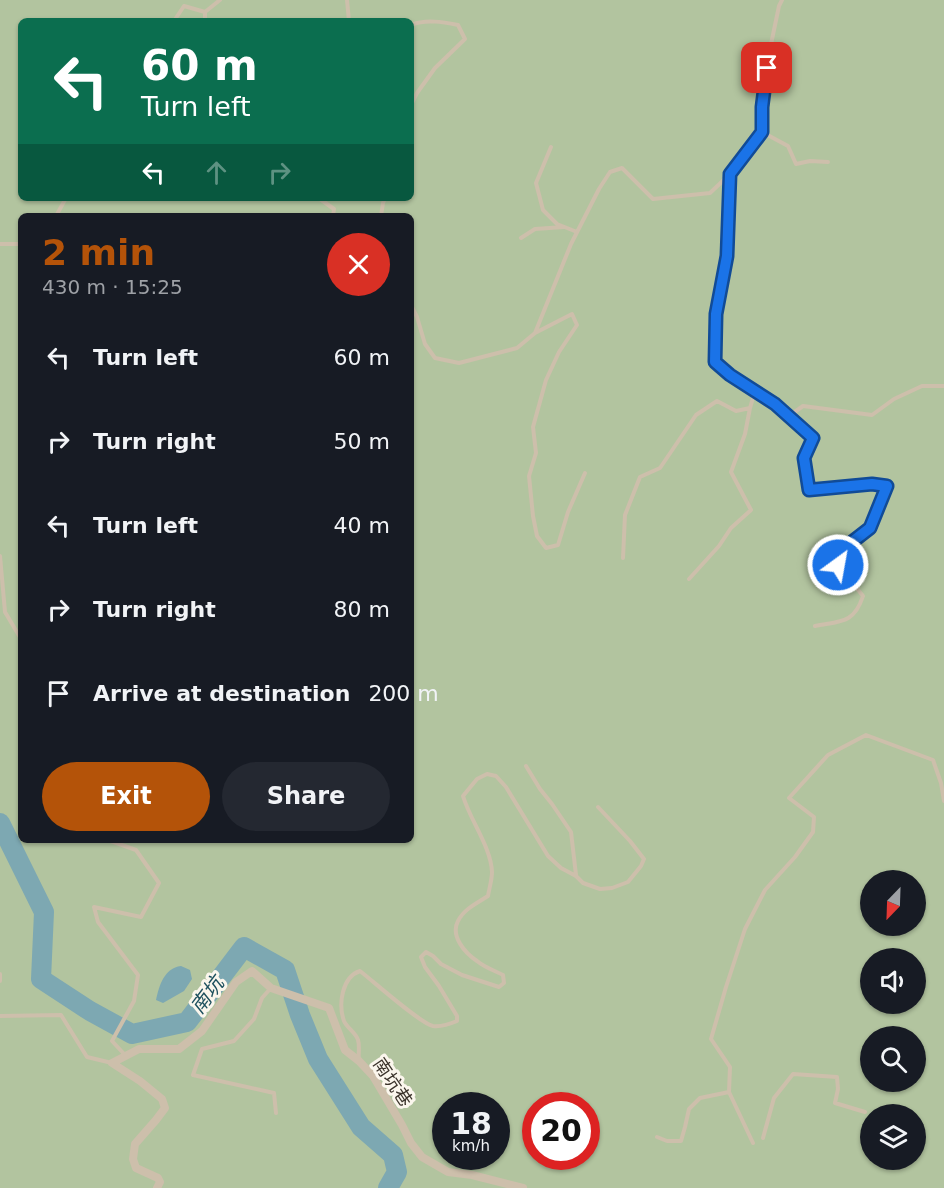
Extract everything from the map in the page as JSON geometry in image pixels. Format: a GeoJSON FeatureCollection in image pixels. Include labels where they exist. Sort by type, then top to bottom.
{"type":"FeatureCollection","features":[{"type":"Feature","properties":{"kind":"street","name":"南坑巷"},"geometry":{"type":"LineString","coordinates":[[112,1063],[138,1049],[179,1049],[202,1031],[236,982],[252,971],[272,988],[329,1008],[345,1050],[373,1076],[411,1143],[422,1157],[448,1172],[472,1174],[523,1188]]}},
{"type":"Feature","properties":{"kind":"street"},"geometry":{"type":"LineString","coordinates":[[112,1063],[162,1099],[165,1108],[135,1144],[133,1159],[136,1168],[158,1178],[160,1182],[157,1188]]}},
{"type":"Feature","properties":{"kind":"lane"},"geometry":{"type":"LineString","coordinates":[[205,12],[220,0]]}},
{"type":"Feature","properties":{"kind":"lane"},"geometry":{"type":"LineString","coordinates":[[346,0],[349,18]]}},
{"type":"Feature","properties":{"kind":"lane"},"geometry":{"type":"LineString","coordinates":[[535,333],[577,232],[610,172],[622,168],[653,199],[710,193],[730,174],[762,132],[762,107],[770,49],[782,0]]}},
{"type":"Feature","properties":{"kind":"lane"},"geometry":{"type":"LineString","coordinates":[[176,18],[184,6],[205,12]]}},
{"type":"Feature","properties":{"kind":"lane"},"geometry":{"type":"LineString","coordinates":[[205,12],[205,18]]}},
{"type":"Feature","properties":{"kind":"lane"},"geometry":{"type":"LineString","coordinates":[[414,24],[438,21],[458,25],[465,39],[435,68],[414,99]]}},
{"type":"Feature","properties":{"kind":"lane"},"geometry":{"type":"LineString","coordinates":[[762,132],[788,146],[796,164],[810,161],[828,162]]}},
{"type":"Feature","properties":{"kind":"lane"},"geometry":{"type":"LineString","coordinates":[[551,147],[536,183],[543,210],[557,224],[577,232]]}},
{"type":"Feature","properties":{"kind":"lane"},"geometry":{"type":"LineString","coordinates":[[730,174],[727,256],[716,314],[715,362],[730,375],[775,404],[813,438],[804,458],[809,490],[872,484],[887,486],[870,528],[843,549],[838,565],[863,596],[859,609],[848,620],[814,626]]}},
{"type":"Feature","properties":{"kind":"lane"},"geometry":{"type":"LineString","coordinates":[[323,201],[334,209],[333,213]]}},
{"type":"Feature","properties":{"kind":"lane"},"geometry":{"type":"LineString","coordinates":[[521,238],[536,230],[565,227]]}},
{"type":"Feature","properties":{"kind":"lane"},"geometry":{"type":"LineString","coordinates":[[0,244],[18,244]]}},
{"type":"Feature","properties":{"kind":"lane"},"geometry":{"type":"LineString","coordinates":[[414,310],[424,344],[435,358],[459,363],[518,348],[535,333],[572,314],[578,325],[559,352],[546,380],[533,427],[536,453],[529,476],[532,516],[537,536],[546,548],[558,545],[568,512],[585,473]]}},
{"type":"Feature","properties":{"kind":"lane"},"geometry":{"type":"LineString","coordinates":[[789,416],[803,406],[872,415],[894,399],[922,386],[944,386]]}},
{"type":"Feature","properties":{"kind":"lane"},"geometry":{"type":"LineString","coordinates":[[689,579],[719,546],[731,528],[751,510],[731,472],[745,434],[755,391]]}},
{"type":"Feature","properties":{"kind":"lane"},"geometry":{"type":"LineString","coordinates":[[623,558],[625,515],[640,477],[660,468],[696,415],[717,401],[736,411],[750,408]]}},
{"type":"Feature","properties":{"kind":"lane"},"geometry":{"type":"LineString","coordinates":[[0,556],[5,612],[18,634]]}},
{"type":"Feature","properties":{"kind":"lane"},"geometry":{"type":"LineString","coordinates":[[753,1143],[729,1092],[730,1067],[711,1039],[745,929],[765,890],[795,857],[813,832],[814,817],[789,798],[828,755],[866,735],[933,760],[944,801]]}},
{"type":"Feature","properties":{"kind":"lane"},"geometry":{"type":"LineString","coordinates":[[526,766],[571,832],[576,876]]}},
{"type":"Feature","properties":{"kind":"lane"},"geometry":{"type":"LineString","coordinates":[[358,1060],[358,1041],[344,1022],[341,1004],[345,986],[353,974],[360,971],[416,1017],[432,1026],[457,1021],[457,1016],[425,968],[421,957],[426,952],[441,964],[462,975],[499,987],[504,983],[503,975],[477,961],[460,945],[456,933],[457,922],[466,911],[488,896],[492,872],[486,847],[467,809],[464,796],[477,779],[487,774],[496,776],[506,787],[548,856],[561,868],[583,882],[600,889],[612,888],[627,882],[644,859],[598,807]]}},
{"type":"Feature","properties":{"kind":"lane"},"geometry":{"type":"LineString","coordinates":[[116,843],[136,850],[159,884],[141,917],[94,907],[98,922],[138,975],[134,1001],[112,1041],[125,1056]]}},
{"type":"Feature","properties":{"kind":"lane"},"geometry":{"type":"LineString","coordinates":[[0,974],[0,981]]}},
{"type":"Feature","properties":{"kind":"lane"},"geometry":{"type":"LineString","coordinates":[[272,988],[262,998],[254,1019],[234,1041],[202,1049],[193,1075],[274,1093],[276,1113]]}},
{"type":"Feature","properties":{"kind":"lane"},"geometry":{"type":"LineString","coordinates":[[0,1016],[60,1015],[87,1057],[112,1063]]}},
{"type":"Feature","properties":{"kind":"lane"},"geometry":{"type":"LineString","coordinates":[[763,1138],[774,1098],[793,1074],[837,1077],[838,1089],[835,1103],[860,1110]]}},
{"type":"Feature","properties":{"kind":"lane"},"geometry":{"type":"LineString","coordinates":[[657,1137],[667,1141],[681,1141],[689,1109],[700,1098],[729,1092]]}},
{"type":"Feature","properties":{"kind":"green space"},"geometry":{"type":"Polygon","coordinates":[[[0,0],[944,0],[944,1188],[0,1188],[0,0]]]}},
{"type":"Feature","properties":{"kind":"water"},"geometry":{"type":"Polygon","coordinates":[[[181,966],[190,970],[192,979],[184,991],[163,1003],[156,1000],[166,974],[175,967],[181,966]]]}},
{"type":"Feature","properties":{"kind":"waterway","name":"南坑"},"geometry":{"type":"LineString","coordinates":[[0,823],[44,912],[41,979],[90,1011],[132,1034],[187,1022],[244,947],[285,970],[318,1059],[361,1127],[393,1155],[397,1172],[388,1188]]}},
{"type":"Feature","properties":{"kind":"route"},"geometry":{"type":"LineString","coordinates":[[767,68],[762,107],[762,132],[730,174],[727,256],[716,314],[715,362],[730,375],[775,404],[813,438],[804,458],[809,490],[872,484],[887,486],[870,528],[843,549],[838,565]]}}]}
